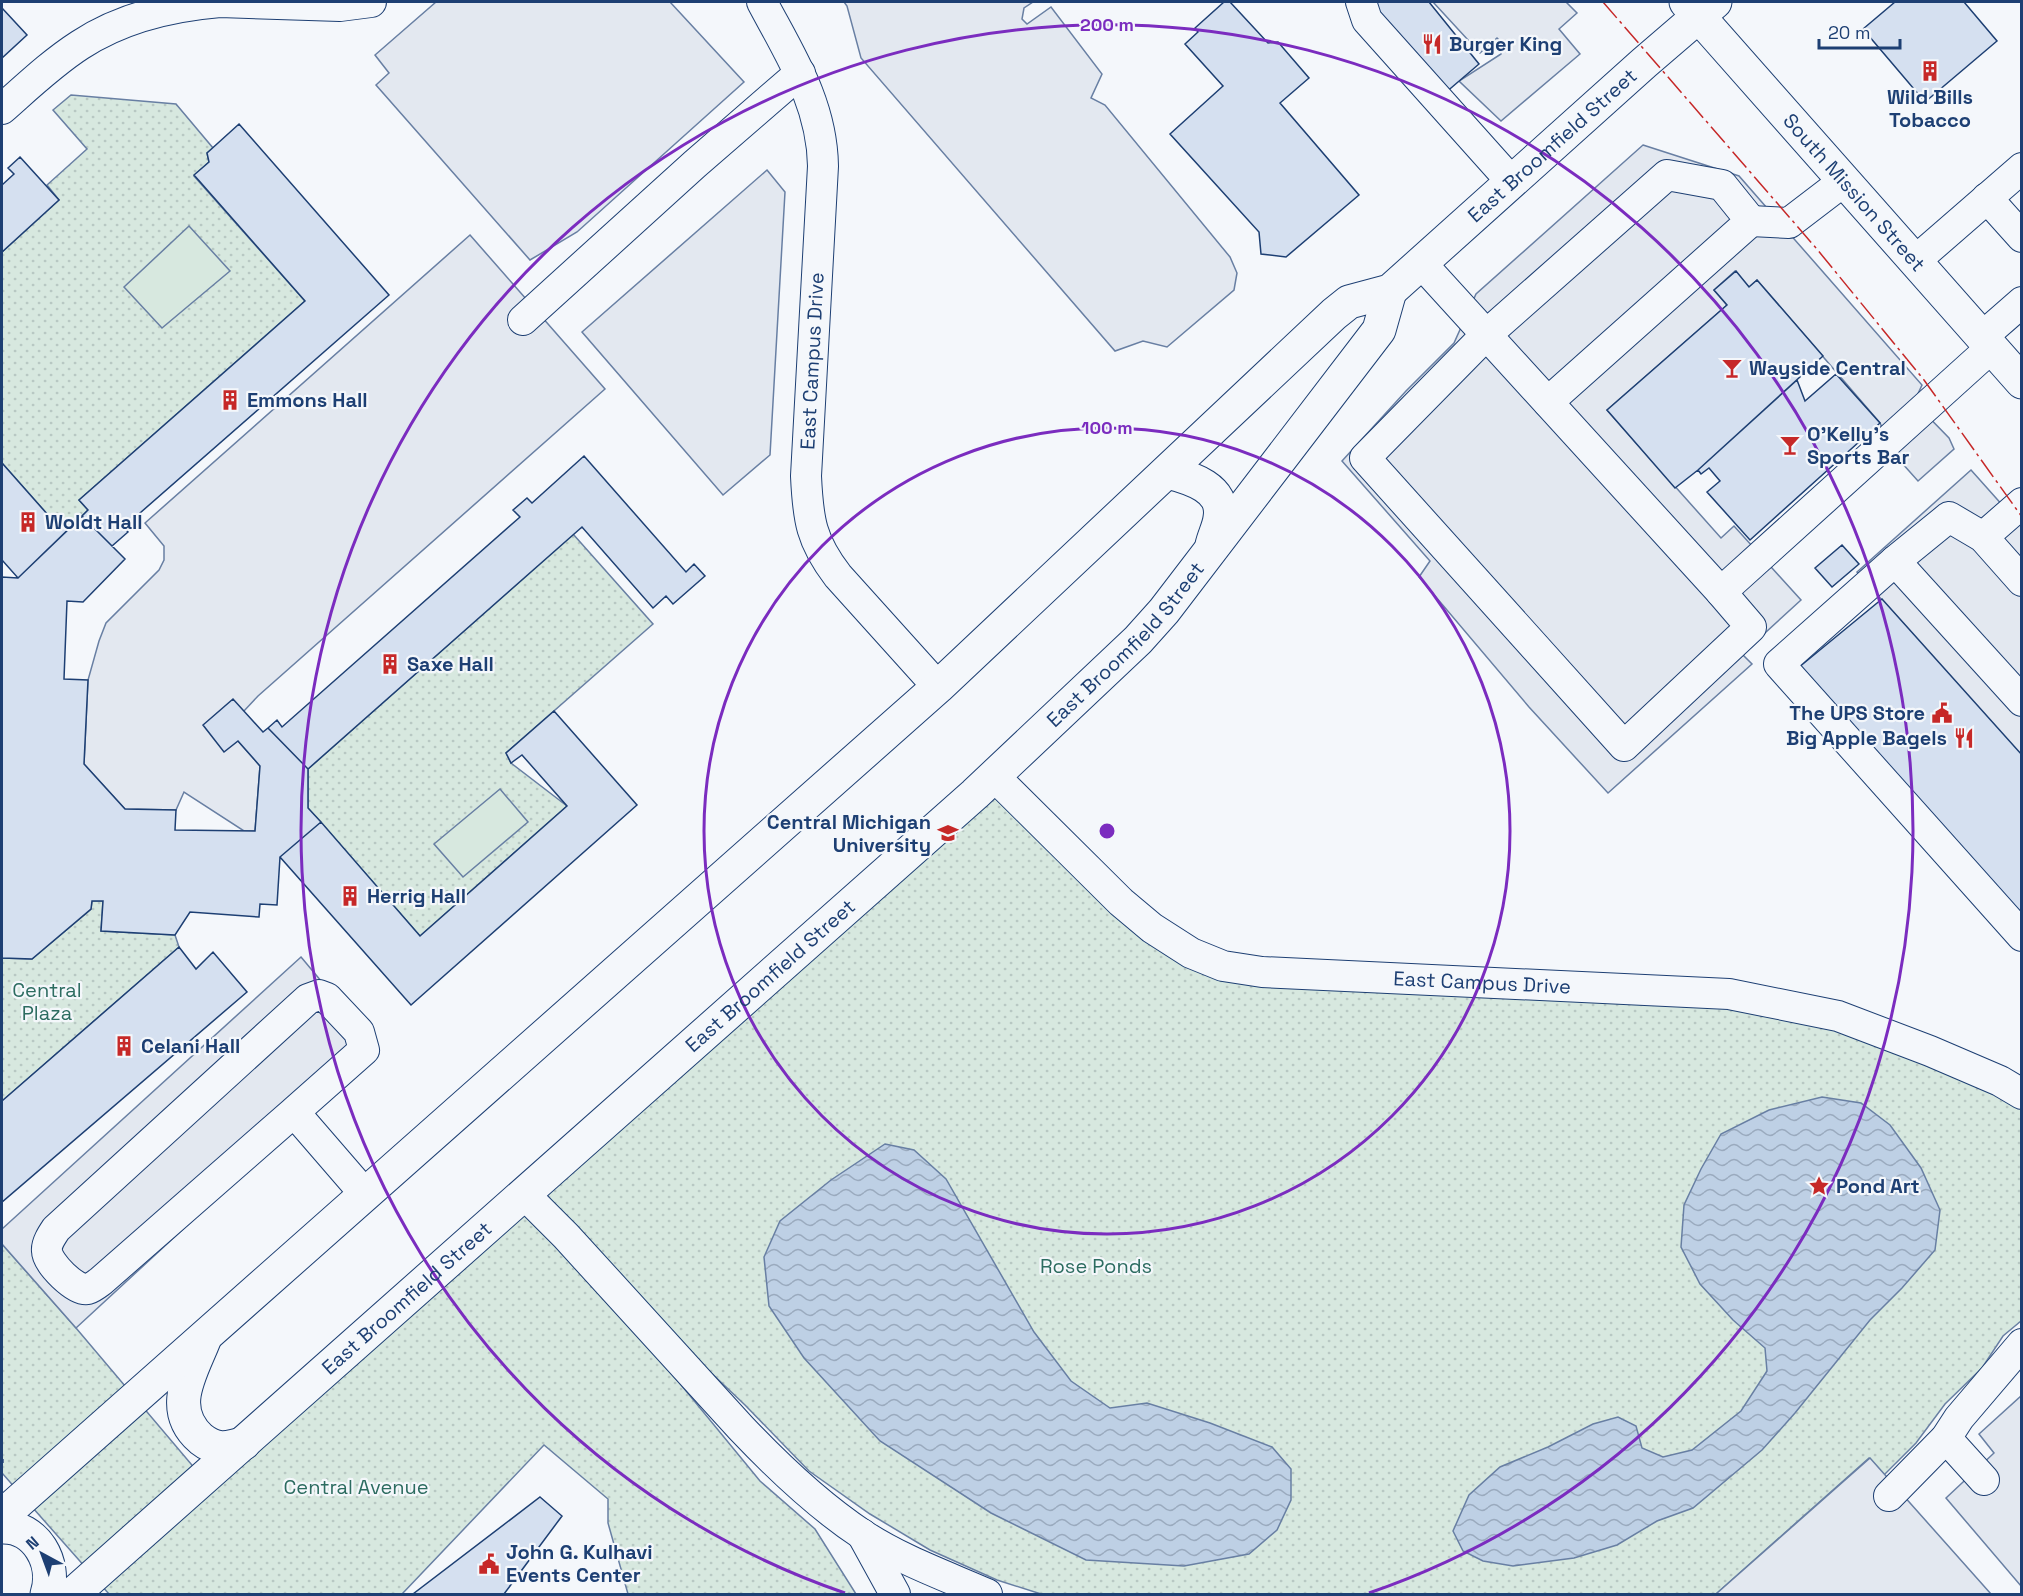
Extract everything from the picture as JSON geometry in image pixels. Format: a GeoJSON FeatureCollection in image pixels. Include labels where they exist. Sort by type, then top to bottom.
{"type":"FeatureCollection","features":[{"type":"Feature","properties":{"kind":"main road","name":"East Broomfield Street"},"geometry":{"type":"LineString","coordinates":[[2,1515],[938,687],[1310,336],[1349,302],[1390,291],[1700,6]]}},
{"type":"Feature","properties":{"kind":"main road","name":"South Mission Street"},"geometry":{"type":"LineString","coordinates":[[1700,6],[1844,181],[2022,382]]}},
{"type":"Feature","properties":{"kind":"main road","name":"East Broomfield Street"},"geometry":{"type":"LineString","coordinates":[[73,1594],[994,776],[1138,640],[1164,611],[1379,330],[1390,291]]}},
{"type":"Feature","properties":{"kind":"main road"},"geometry":{"type":"LineString","coordinates":[[1168,472],[1196,480],[1206,487],[1218,501],[1220,519],[1209,553]]}},
{"type":"Feature","properties":{"kind":"main road"},"geometry":{"type":"LineString","coordinates":[[207,1333],[185,1385],[183,1408],[186,1417],[196,1434],[215,1448],[230,1448],[244,1443]]}},
{"type":"Feature","properties":{"kind":"main road"},"geometry":{"type":"LineString","coordinates":[[2,1527],[20,1530],[28,1535],[43,1552],[48,1562],[50,1576],[47,1594]]}},
{"type":"Feature","properties":{"kind":"street"},"geometry":{"type":"LineString","coordinates":[[2,109],[51,66],[81,44],[112,28],[155,13],[220,2],[340,6],[371,2]]}},
{"type":"Feature","properties":{"kind":"street","name":"East Campus Drive"},"geometry":{"type":"LineString","coordinates":[[762,2],[812,99],[823,146],[824,166],[806,476],[812,530],[822,553],[838,576],[938,687]]}},
{"type":"Feature","properties":{"kind":"street"},"geometry":{"type":"LineString","coordinates":[[1361,2],[1367,20],[1511,181]]}},
{"type":"Feature","properties":{"kind":"street"},"geometry":{"type":"LineString","coordinates":[[524,320],[695,164],[800,73]]}},
{"type":"Feature","properties":{"kind":"street"},"geometry":{"type":"LineString","coordinates":[[1992,204],[2022,168]]}},
{"type":"Feature","properties":{"kind":"street"},"geometry":{"type":"LineString","coordinates":[[1421,263],[1486,335],[1721,592],[1751,627],[1624,746],[1365,458],[1486,335],[1667,175],[1722,185],[1751,221]]}},
{"type":"Feature","properties":{"kind":"street"},"geometry":{"type":"LineString","coordinates":[[1548,402],[1751,221],[1789,224],[1844,181]]}},
{"type":"Feature","properties":{"kind":"street"},"geometry":{"type":"LineString","coordinates":[[1915,261],[1992,204],[2022,190]]}},
{"type":"Feature","properties":{"kind":"street"},"geometry":{"type":"LineString","coordinates":[[1992,204],[2022,237]]}},
{"type":"Feature","properties":{"kind":"street"},"geometry":{"type":"LineString","coordinates":[[1721,592],[1987,342],[2022,302]]}},
{"type":"Feature","properties":{"kind":"street"},"geometry":{"type":"LineString","coordinates":[[1983,537],[2022,503]]}},
{"type":"Feature","properties":{"kind":"street"},"geometry":{"type":"LineString","coordinates":[[2022,581],[1983,537],[1949,517],[1895,561],[1779,664],[2022,936]]}},
{"type":"Feature","properties":{"kind":"street"},"geometry":{"type":"LineString","coordinates":[[1895,561],[2022,701]]}},
{"type":"Feature","properties":{"kind":"street","name":"East Campus Drive"},"geometry":{"type":"LineString","coordinates":[[994,776],[1121,902],[1171,942],[1223,966],[1262,972],[1729,994],[1838,1016],[1930,1051],[2000,1081],[2022,1094]]}},
{"type":"Feature","properties":{"kind":"street"},"geometry":{"type":"LineString","coordinates":[[319,995],[327,998],[359,1032],[364,1050],[294,1112],[101,1281],[87,1289],[78,1288],[51,1262],[46,1251],[50,1237],[56,1229],[308,999],[319,995]]}},
{"type":"Feature","properties":{"kind":"street"},"geometry":{"type":"LineString","coordinates":[[294,1112],[364,1193]]}},
{"type":"Feature","properties":{"kind":"street"},"geometry":{"type":"LineString","coordinates":[[524,1194],[566,1236],[771,1459],[807,1491],[862,1534],[894,1552],[987,1594]]}},
{"type":"Feature","properties":{"kind":"street"},"geometry":{"type":"LineString","coordinates":[[1888,1496],[1946,1438],[1959,1418],[2022,1344]]}},
{"type":"Feature","properties":{"kind":"street"},"geometry":{"type":"LineString","coordinates":[[1946,1438],[1984,1480]]}},
{"type":"Feature","properties":{"kind":"street"},"geometry":{"type":"LineString","coordinates":[[862,1534],[895,1594]]}},
{"type":"Feature","properties":{"kind":"green space"},"geometry":{"type":"Polygon","coordinates":[[[71,95],[176,104],[213,148],[207,153],[209,162],[194,176],[305,301],[79,500],[88,510],[69,529],[61,520],[56,524],[2,463],[2,252],[59,200],[47,185],[87,149],[53,110],[71,95]]]}},
{"type":"Feature","properties":{"kind":"green space"},"geometry":{"type":"Polygon","coordinates":[[[189,226],[230,271],[162,328],[124,287],[189,226]]]}},
{"type":"Feature","properties":{"kind":"green space"},"geometry":{"type":"Polygon","coordinates":[[[573,534],[653,624],[506,753],[511,763],[567,806],[420,936],[308,808],[308,769],[573,534]]]}},
{"type":"Feature","properties":{"kind":"green space","name":"Rose Ponds"},"geometry":{"type":"Polygon","coordinates":[[[994,776],[1191,953],[1790,1006],[2021,1094],[2021,1321],[2003,1336],[1982,1368],[1945,1404],[1916,1443],[1884,1475],[1869,1458],[1716,1594],[1041,1594],[997,1580],[930,1550],[870,1514],[809,1471],[745,1405],[530,1201],[760,1481],[815,1529],[856,1594],[628,1594],[608,1523],[608,1499],[544,1445],[402,1594],[109,1594],[2,1473],[2,1244],[202,1477],[994,776]]]}},
{"type":"Feature","properties":{"kind":"green space"},"geometry":{"type":"Polygon","coordinates":[[[500,789],[528,822],[463,877],[434,844],[500,789]]]}},
{"type":"Feature","properties":{"kind":"green space","name":"Central Plaza"},"geometry":{"type":"Polygon","coordinates":[[[92,901],[103,901],[101,931],[175,935],[179,947],[2,1101],[2,958],[32,959],[91,909],[92,901]]]}},
{"type":"Feature","properties":{"kind":"shaded area"},"geometry":{"type":"Polygon","coordinates":[[[436,2],[670,2],[744,82],[577,232],[530,260],[376,85],[389,73],[375,55],[436,2]]]}},
{"type":"Feature","properties":{"kind":"shaded area"},"geometry":{"type":"Polygon","coordinates":[[[844,2],[1033,2],[1024,8],[1022,19],[1027,24],[1051,7],[1102,74],[1091,98],[1105,105],[1230,257],[1237,273],[1234,290],[1167,347],[1143,341],[1115,351],[861,58],[844,2]]]}},
{"type":"Feature","properties":{"kind":"shaded area"},"geometry":{"type":"Polygon","coordinates":[[[1433,2],[1566,2],[1577,13],[1559,29],[1580,54],[1501,121],[1459,81],[1501,54],[1502,43],[1497,38],[1480,53],[1433,2]]]}},
{"type":"Feature","properties":{"kind":"shaded area"},"geometry":{"type":"Polygon","coordinates":[[[1643,145],[1739,176],[1922,385],[1914,402],[1949,438],[1954,449],[1918,481],[1893,453],[1880,423],[1757,280],[1749,287],[1735,271],[1714,290],[1727,305],[1607,410],[1721,538],[1734,526],[1801,600],[1742,654],[1752,664],[1608,793],[1529,707],[1419,577],[1430,561],[1342,461],[1454,343],[1476,294],[1643,145]]]}},
{"type":"Feature","properties":{"kind":"shaded area"},"geometry":{"type":"Polygon","coordinates":[[[767,170],[785,192],[770,455],[723,495],[582,332],[767,170]]]}},
{"type":"Feature","properties":{"kind":"shaded area"},"geometry":{"type":"Polygon","coordinates":[[[470,235],[605,389],[258,696],[243,712],[238,741],[260,766],[255,831],[244,831],[184,792],[176,810],[125,809],[84,764],[88,680],[106,623],[159,570],[164,560],[164,546],[145,523],[470,235]]]}},
{"type":"Feature","properties":{"kind":"shaded area"},"geometry":{"type":"Polygon","coordinates":[[[1971,470],[2021,526],[2021,756],[1857,572],[1971,470]]]}},
{"type":"Feature","properties":{"kind":"shaded area"},"geometry":{"type":"Polygon","coordinates":[[[301,957],[378,1049],[76,1328],[2,1244],[2,1229],[301,957]]]}},
{"type":"Feature","properties":{"kind":"shaded area"},"geometry":{"type":"Polygon","coordinates":[[[2021,1396],[2021,1586],[1946,1498],[1994,1453],[1979,1434],[2021,1396]]]}},
{"type":"Feature","properties":{"kind":"shaded area"},"geometry":{"type":"Polygon","coordinates":[[[1870,1458],[1991,1594],[1716,1594],[1870,1458]]]}},
{"type":"Feature","properties":{"kind":"water"},"geometry":{"type":"Polygon","coordinates":[[[1822,1097],[1861,1103],[1890,1125],[1921,1168],[1940,1210],[1935,1250],[1870,1320],[1762,1450],[1693,1508],[1657,1521],[1617,1545],[1574,1558],[1513,1566],[1483,1561],[1463,1551],[1453,1531],[1469,1495],[1500,1467],[1548,1447],[1593,1424],[1618,1417],[1636,1426],[1642,1448],[1663,1457],[1692,1450],[1741,1411],[1767,1371],[1765,1348],[1733,1320],[1700,1284],[1681,1247],[1684,1205],[1721,1134],[1769,1110],[1822,1097]]]}},
{"type":"Feature","properties":{"kind":"water"},"geometry":{"type":"Polygon","coordinates":[[[885,1144],[914,1150],[946,1179],[1034,1332],[1071,1381],[1110,1408],[1147,1403],[1210,1423],[1272,1447],[1291,1469],[1291,1500],[1277,1530],[1249,1554],[1184,1566],[1086,1560],[991,1513],[880,1441],[804,1358],[769,1306],[764,1257],[780,1221],[831,1180],[885,1144]]]}},
{"type":"Feature","properties":{"kind":"building"},"geometry":{"type":"Polygon","coordinates":[[[1224,2],[1230,2],[1268,43],[1278,42],[1309,78],[1280,103],[1359,195],[1286,257],[1261,254],[1259,232],[1170,134],[1223,86],[1185,44],[1198,32],[1195,28],[1224,2]]]}},
{"type":"Feature","properties":{"kind":"building","name":"Burger King"},"geometry":{"type":"Polygon","coordinates":[[[1378,2],[1429,2],[1479,64],[1444,94],[1374,5],[1378,2]]]}},
{"type":"Feature","properties":{"kind":"building","name":"Wild Bills Tobacco"},"geometry":{"type":"Polygon","coordinates":[[[1895,2],[1964,2],[1997,41],[1925,102],[1863,29],[1895,2]]]}},
{"type":"Feature","properties":{"kind":"building"},"geometry":{"type":"Polygon","coordinates":[[[2,8],[27,35],[2,58],[2,8]]]}},
{"type":"Feature","properties":{"kind":"building","name":"Emmons Hall"},"geometry":{"type":"Polygon","coordinates":[[[239,124],[389,295],[124,527],[128,532],[112,546],[82,516],[88,510],[79,500],[305,301],[194,175],[209,162],[207,153],[239,124]]]}},
{"type":"Feature","properties":{"kind":"building"},"geometry":{"type":"Polygon","coordinates":[[[20,157],[59,200],[2,252],[2,185],[14,174],[8,168],[20,157]]]}},
{"type":"Feature","properties":{"kind":"building","name":"Wayside Central"},"geometry":{"type":"Polygon","coordinates":[[[1736,271],[1749,287],[1757,280],[1823,356],[1698,470],[1675,488],[1607,410],[1727,305],[1714,290],[1736,271]]]}},
{"type":"Feature","properties":{"kind":"building","name":"O'Kelly's Sports Bar"},"geometry":{"type":"Polygon","coordinates":[[[1836,374],[1880,423],[1750,540],[1707,492],[1720,481],[1709,468],[1701,474],[1698,470],[1797,380],[1805,401],[1836,374]]]}},
{"type":"Feature","properties":{"kind":"building","name":"Saxe Hall"},"geometry":{"type":"Polygon","coordinates":[[[584,456],[686,572],[694,564],[705,576],[673,604],[666,596],[653,608],[582,527],[308,769],[268,728],[277,720],[282,727],[520,517],[513,510],[527,498],[532,503],[584,456]]]}},
{"type":"Feature","properties":{"kind":"building","name":"Woldt Hall"},"geometry":{"type":"Polygon","coordinates":[[[2,463],[56,524],[61,519],[69,529],[18,578],[2,560],[2,463]]]}},
{"type":"Feature","properties":{"kind":"building"},"geometry":{"type":"Polygon","coordinates":[[[82,516],[125,559],[83,602],[67,601],[64,679],[88,680],[84,764],[125,809],[176,810],[175,830],[255,831],[260,766],[238,741],[224,752],[203,725],[233,699],[263,732],[268,728],[308,769],[308,808],[321,822],[280,857],[277,905],[260,904],[259,917],[190,912],[175,935],[101,931],[103,901],[92,901],[91,909],[32,959],[2,958],[2,577],[18,578],[82,516]]]}},
{"type":"Feature","properties":{"kind":"building"},"geometry":{"type":"Polygon","coordinates":[[[1842,545],[1859,564],[1832,587],[1815,568],[1842,545]]]}},
{"type":"Feature","properties":{"kind":"building"},"geometry":{"type":"Polygon","coordinates":[[[1882,599],[2022,755],[2022,922],[1798,668],[1882,599]]]}},
{"type":"Feature","properties":{"kind":"building","name":"Herrig Hall"},"geometry":{"type":"Polygon","coordinates":[[[554,711],[637,805],[411,1005],[280,857],[321,822],[420,936],[567,806],[522,755],[511,763],[506,753],[554,711]]]}},
{"type":"Feature","properties":{"kind":"building","name":"Celani Hall"},"geometry":{"type":"Polygon","coordinates":[[[179,947],[196,969],[213,952],[247,992],[2,1202],[2,1101],[179,947]]]}},
{"type":"Feature","properties":{"kind":"building","name":"John G. Kulhavi Events Center"},"geometry":{"type":"Polygon","coordinates":[[[540,1497],[562,1516],[504,1594],[413,1594],[540,1497]]]}},
{"type":"Feature","properties":{"kind":"power"},"geometry":{"type":"LineString","coordinates":[[1603,2],[1816,248],[1924,380],[2022,517]]}},
{"type":"Feature","properties":{"kind":"place","name":"Burger King"},"geometry":{"type":"Point","coordinates":[1432,44]}},
{"type":"Feature","properties":{"kind":"place","name":"Wild Bills Tobacco"},"geometry":{"type":"Point","coordinates":[1930,71]}},
{"type":"Feature","properties":{"kind":"place","name":"Wayside Central"},"geometry":{"type":"Point","coordinates":[1732,368]}},
{"type":"Feature","properties":{"kind":"place","name":"Emmons Hall"},"geometry":{"type":"Point","coordinates":[230,400]}},
{"type":"Feature","properties":{"kind":"place","name":"O'Kelly's Sports Bar"},"geometry":{"type":"Point","coordinates":[1790,445]}},
{"type":"Feature","properties":{"kind":"place","name":"Woldt Hall"},"geometry":{"type":"Point","coordinates":[28,522]}},
{"type":"Feature","properties":{"kind":"place","name":"Saxe Hall"},"geometry":{"type":"Point","coordinates":[390,664]}},
{"type":"Feature","properties":{"kind":"place","name":"The UPS Store"},"geometry":{"type":"Point","coordinates":[1942,713]}},
{"type":"Feature","properties":{"kind":"place","name":"Big Apple Bagels"},"geometry":{"type":"Point","coordinates":[1964,738]}},
{"type":"Feature","properties":{"kind":"place","name":"Central Michigan University"},"geometry":{"type":"Point","coordinates":[948,833]}},
{"type":"Feature","properties":{"kind":"place","name":"Herrig Hall"},"geometry":{"type":"Point","coordinates":[350,896]}},
{"type":"Feature","properties":{"kind":"place","name":"Celani Hall"},"geometry":{"type":"Point","coordinates":[124,1046]}},
{"type":"Feature","properties":{"kind":"place","name":"Pond Art"},"geometry":{"type":"Point","coordinates":[1819,1186]}},
{"type":"Feature","properties":{"kind":"place","name":"John G. Kulhavi Events Center"},"geometry":{"type":"Point","coordinates":[489,1564]}},
{"type":"Feature","properties":{"kind":"park label","name":"Central Avenue"},"geometry":{"type":"Point","coordinates":[356,1487]}}]}
